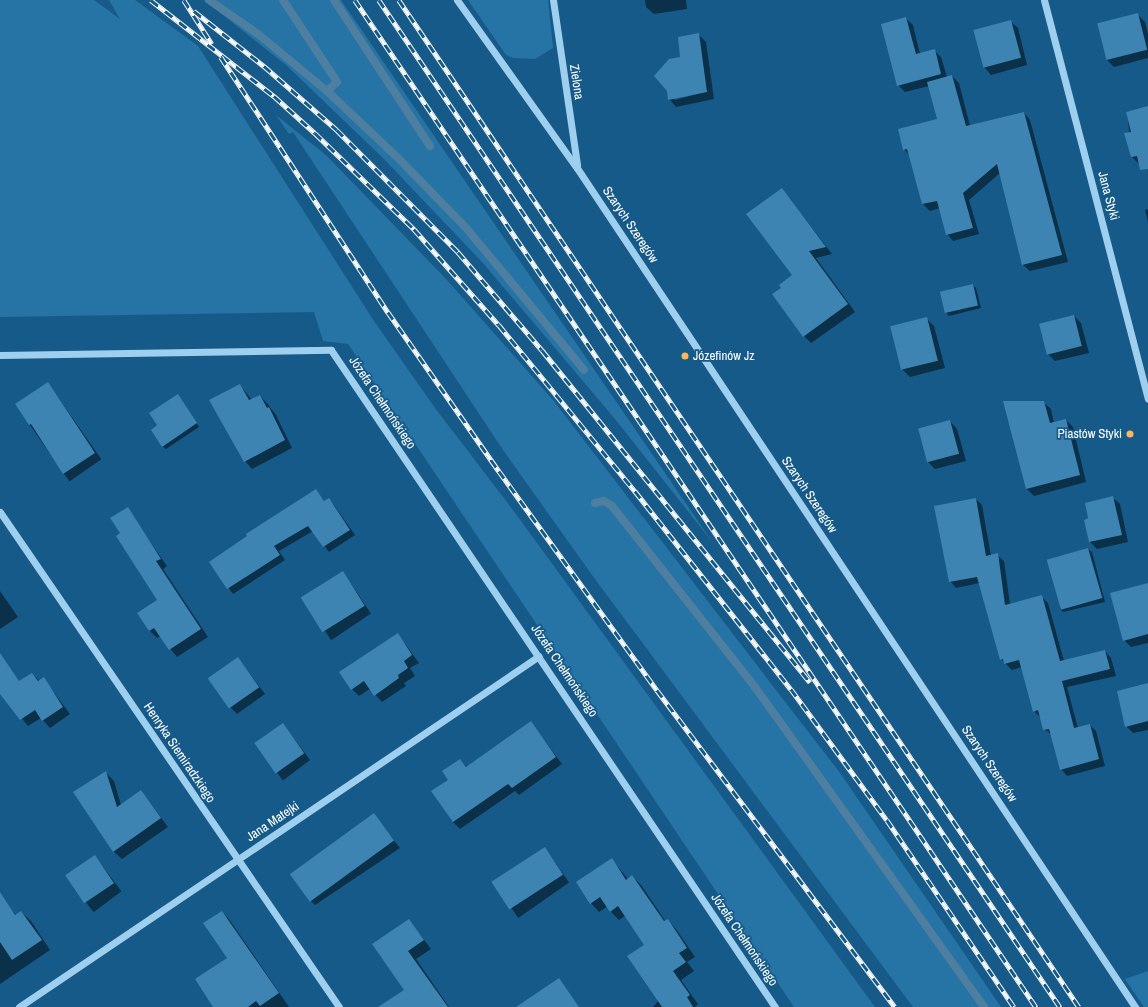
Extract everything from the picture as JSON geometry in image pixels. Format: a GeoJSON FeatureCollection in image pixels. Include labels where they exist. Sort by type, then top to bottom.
{"type":"FeatureCollection","features":[{"type":"Feature","properties":{"kind":"street","name":"Szarych Szeregów"},"geometry":{"type":"LineString","coordinates":[[457,0],[578,168],[1135,1007]]}},
{"type":"Feature","properties":{"kind":"street","name":"Zielona"},"geometry":{"type":"LineString","coordinates":[[552,0],[578,168]]}},
{"type":"Feature","properties":{"kind":"street","name":"Jana Styki"},"geometry":{"type":"LineString","coordinates":[[1044,0],[1148,399]]}},
{"type":"Feature","properties":{"kind":"street","name":"Józefa Chełmońskiego"},"geometry":{"type":"LineString","coordinates":[[0,355],[331,350],[775,1007]]}},
{"type":"Feature","properties":{"kind":"street","name":"Henryka Siemiradzkiego"},"geometry":{"type":"LineString","coordinates":[[0,512],[340,1007]]}},
{"type":"Feature","properties":{"kind":"street","name":"Jana Matejki"},"geometry":{"type":"LineString","coordinates":[[19,1007],[239,860],[539,656]]}},
{"type":"Feature","properties":{"kind":"shaded area"},"geometry":{"type":"Polygon","coordinates":[[[0,0],[94,0],[120,19],[109,0],[135,0],[198,46],[374,321],[435,408],[513,510],[875,1007],[794,1007],[348,344],[323,341],[314,312],[0,317],[0,0]]]}},
{"type":"Feature","properties":{"kind":"shaded area"},"geometry":{"type":"Polygon","coordinates":[[[204,0],[341,0],[713,543],[615,419],[483,263],[383,158],[286,65],[204,0]]]}},
{"type":"Feature","properties":{"kind":"shaded area"},"geometry":{"type":"Polygon","coordinates":[[[468,0],[548,0],[553,48],[535,59],[513,58],[506,55],[468,0]]]}},
{"type":"Feature","properties":{"kind":"shaded area"},"geometry":{"type":"Polygon","coordinates":[[[276,115],[327,156],[447,280],[553,400],[840,773],[1001,1007],[913,1007],[592,575],[503,450],[293,132],[289,134],[276,115]]]}},
{"type":"Feature","properties":{"kind":"shaded area"},"geometry":{"type":"Polygon","coordinates":[[[1148,971],[1148,1007],[1144,1007],[1125,979],[1148,971]]]}},
{"type":"Feature","properties":{"kind":"building"},"geometry":{"type":"Polygon","coordinates":[[[1138,13],[1147,50],[1106,60],[1097,23],[1138,13]]]}},
{"type":"Feature","properties":{"kind":"building"},"geometry":{"type":"Polygon","coordinates":[[[906,17],[916,54],[935,49],[941,74],[897,86],[881,24],[906,17]]]}},
{"type":"Feature","properties":{"kind":"building"},"geometry":{"type":"Polygon","coordinates":[[[1011,20],[1021,58],[983,68],[973,30],[1011,20]]]}},
{"type":"Feature","properties":{"kind":"building"},"geometry":{"type":"Polygon","coordinates":[[[699,33],[707,92],[668,100],[667,91],[654,76],[669,59],[680,57],[678,37],[699,33]]]}},
{"type":"Feature","properties":{"kind":"building"},"geometry":{"type":"Polygon","coordinates":[[[952,75],[966,126],[1024,112],[1062,255],[1022,265],[997,164],[963,193],[973,228],[946,235],[937,201],[922,204],[907,149],[903,150],[898,129],[937,119],[927,82],[952,75]]]}},
{"type":"Feature","properties":{"kind":"building"},"geometry":{"type":"Polygon","coordinates":[[[1148,106],[1148,169],[1140,170],[1137,156],[1131,157],[1124,133],[1131,132],[1126,112],[1148,106]]]}},
{"type":"Feature","properties":{"kind":"building"},"geometry":{"type":"Polygon","coordinates":[[[782,188],[826,247],[809,251],[848,304],[803,337],[772,294],[781,288],[779,285],[792,275],[746,214],[782,188]]]}},
{"type":"Feature","properties":{"kind":"building"},"geometry":{"type":"Polygon","coordinates":[[[973,284],[978,305],[945,313],[940,292],[973,284]]]}},
{"type":"Feature","properties":{"kind":"building"},"geometry":{"type":"Polygon","coordinates":[[[1074,315],[1082,346],[1047,355],[1039,324],[1074,315]]]}},
{"type":"Feature","properties":{"kind":"building"},"geometry":{"type":"Polygon","coordinates":[[[927,317],[938,361],[901,370],[890,326],[927,317]]]}},
{"type":"Feature","properties":{"kind":"building"},"geometry":{"type":"Polygon","coordinates":[[[48,382],[95,453],[63,474],[31,424],[29,425],[15,404],[48,382]]]}},
{"type":"Feature","properties":{"kind":"building"},"geometry":{"type":"Polygon","coordinates":[[[240,384],[249,400],[260,395],[267,408],[269,407],[285,440],[244,462],[209,400],[240,384]]]}},
{"type":"Feature","properties":{"kind":"building"},"geometry":{"type":"Polygon","coordinates":[[[178,394],[197,423],[162,447],[151,430],[157,425],[149,413],[178,394]]]}},
{"type":"Feature","properties":{"kind":"building"},"geometry":{"type":"Polygon","coordinates":[[[1003,401],[1044,401],[1050,423],[1066,419],[1080,475],[1026,489],[1003,401]]]}},
{"type":"Feature","properties":{"kind":"building"},"geometry":{"type":"Polygon","coordinates":[[[950,420],[959,454],[927,462],[918,429],[950,420]]]}},
{"type":"Feature","properties":{"kind":"building"},"geometry":{"type":"Polygon","coordinates":[[[316,489],[324,501],[329,498],[350,530],[323,547],[308,526],[274,546],[280,555],[227,589],[209,562],[247,536],[246,534],[316,489]]]}},
{"type":"Feature","properties":{"kind":"building"},"geometry":{"type":"Polygon","coordinates":[[[1113,496],[1122,535],[1089,542],[1084,520],[1088,518],[1085,503],[1113,496]]]}},
{"type":"Feature","properties":{"kind":"building"},"geometry":{"type":"Polygon","coordinates":[[[976,498],[986,556],[998,553],[1005,605],[1042,595],[1060,661],[1105,650],[1110,669],[1062,681],[1074,728],[1090,724],[1099,759],[1060,770],[1049,729],[1043,730],[1038,710],[1033,712],[1019,660],[1004,664],[1003,659],[1000,660],[977,577],[949,582],[934,506],[976,498]]]}},
{"type":"Feature","properties":{"kind":"building"},"geometry":{"type":"Polygon","coordinates":[[[128,507],[161,559],[156,561],[201,629],[169,650],[154,628],[149,631],[137,613],[157,600],[116,536],[120,533],[110,518],[128,507]]]}},
{"type":"Feature","properties":{"kind":"building"},"geometry":{"type":"Polygon","coordinates":[[[1088,548],[1102,598],[1061,610],[1047,560],[1088,548]]]}},
{"type":"Feature","properties":{"kind":"building"},"geometry":{"type":"Polygon","coordinates":[[[343,571],[365,606],[322,632],[301,597],[343,571]]]}},
{"type":"Feature","properties":{"kind":"building"},"geometry":{"type":"Polygon","coordinates":[[[1148,583],[1148,634],[1123,641],[1110,593],[1148,583]]]}},
{"type":"Feature","properties":{"kind":"building"},"geometry":{"type":"Polygon","coordinates":[[[398,633],[412,655],[404,661],[408,668],[398,675],[399,678],[374,696],[364,681],[351,690],[339,672],[398,633]]]}},
{"type":"Feature","properties":{"kind":"building"},"geometry":{"type":"Polygon","coordinates":[[[0,653],[19,681],[32,673],[38,681],[44,677],[63,707],[42,721],[35,710],[20,720],[0,694],[0,653]]]}},
{"type":"Feature","properties":{"kind":"building"},"geometry":{"type":"Polygon","coordinates":[[[238,657],[259,687],[229,709],[208,678],[238,657]]]}},
{"type":"Feature","properties":{"kind":"building"},"geometry":{"type":"Polygon","coordinates":[[[1148,683],[1148,721],[1125,727],[1117,691],[1148,683]]]}},
{"type":"Feature","properties":{"kind":"building"},"geometry":{"type":"Polygon","coordinates":[[[531,721],[556,757],[512,788],[508,784],[453,822],[431,791],[448,780],[442,771],[460,759],[466,767],[531,721]]]}},
{"type":"Feature","properties":{"kind":"building"},"geometry":{"type":"Polygon","coordinates":[[[283,723],[304,753],[276,773],[254,743],[283,723]]]}},
{"type":"Feature","properties":{"kind":"building"},"geometry":{"type":"Polygon","coordinates":[[[106,771],[117,807],[141,790],[161,818],[113,852],[73,792],[106,771]]]}},
{"type":"Feature","properties":{"kind":"building"},"geometry":{"type":"Polygon","coordinates":[[[374,813],[394,841],[310,902],[290,874],[374,813]]]}},
{"type":"Feature","properties":{"kind":"building"},"geometry":{"type":"Polygon","coordinates":[[[545,847],[563,875],[509,910],[491,882],[545,847]]]}},
{"type":"Feature","properties":{"kind":"building"},"geometry":{"type":"Polygon","coordinates":[[[95,855],[114,883],[84,903],[65,875],[95,855]]]}},
{"type":"Feature","properties":{"kind":"building"},"geometry":{"type":"Polygon","coordinates":[[[612,858],[626,880],[632,875],[664,921],[668,919],[687,948],[679,953],[686,962],[673,971],[690,995],[687,997],[693,1007],[662,1007],[627,956],[644,945],[618,906],[610,912],[600,897],[590,904],[576,882],[612,858]]]}},
{"type":"Feature","properties":{"kind":"building"},"geometry":{"type":"Polygon","coordinates":[[[0,892],[15,915],[21,911],[42,940],[12,960],[0,942],[0,892]]]}},
{"type":"Feature","properties":{"kind":"building"},"geometry":{"type":"Polygon","coordinates":[[[222,911],[279,993],[260,1006],[256,1001],[248,1007],[213,1007],[195,979],[227,958],[203,923],[222,911]]]}},
{"type":"Feature","properties":{"kind":"building"},"geometry":{"type":"Polygon","coordinates":[[[409,919],[424,940],[408,951],[448,1007],[378,1007],[404,990],[372,944],[409,919]]]}},
{"type":"Feature","properties":{"kind":"building"},"geometry":{"type":"Polygon","coordinates":[[[559,978],[579,1007],[516,1007],[559,978]]]}},
{"type":"Feature","properties":{"kind":"waterway"},"geometry":{"type":"LineString","coordinates":[[209,0],[258,34],[327,91],[400,160],[467,229],[584,370]]}},
{"type":"Feature","properties":{"kind":"waterway"},"geometry":{"type":"LineString","coordinates":[[283,0],[337,82],[327,91]]}},
{"type":"Feature","properties":{"kind":"waterway"},"geometry":{"type":"LineString","coordinates":[[334,0],[430,146]]}},
{"type":"Feature","properties":{"kind":"waterway"},"geometry":{"type":"LineString","coordinates":[[595,503],[604,501],[612,506],[755,687],[984,1007]]}},
{"type":"Feature","properties":{"kind":"railway"},"geometry":{"type":"LineString","coordinates":[[151,0],[274,96],[315,133],[414,229],[499,325],[635,491],[791,689],[887,820],[1014,1007]]}},
{"type":"Feature","properties":{"kind":"railway"},"geometry":{"type":"LineString","coordinates":[[184,0],[212,44]]}},
{"type":"Feature","properties":{"kind":"railway"},"geometry":{"type":"LineString","coordinates":[[355,0],[1036,1007]]}},
{"type":"Feature","properties":{"kind":"railway"},"geometry":{"type":"LineString","coordinates":[[379,0],[1060,1007]]}},
{"type":"Feature","properties":{"kind":"railway"},"geometry":{"type":"LineString","coordinates":[[399,0],[1079,1007]]}},
{"type":"Feature","properties":{"kind":"railway"},"geometry":{"type":"LineString","coordinates":[[194,11],[264,66],[337,130],[458,252],[542,350],[810,682]]}},
{"type":"Feature","properties":{"kind":"railway"},"geometry":{"type":"LineString","coordinates":[[221,57],[388,312],[499,471],[657,690],[895,1007]]}},
{"type":"Feature","properties":{"kind":"place","name":"Józefinów Jz"},"geometry":{"type":"Point","coordinates":[685,356]}},
{"type":"Feature","properties":{"kind":"place","name":"Piastów Styki"},"geometry":{"type":"Point","coordinates":[1130,434]}}]}
